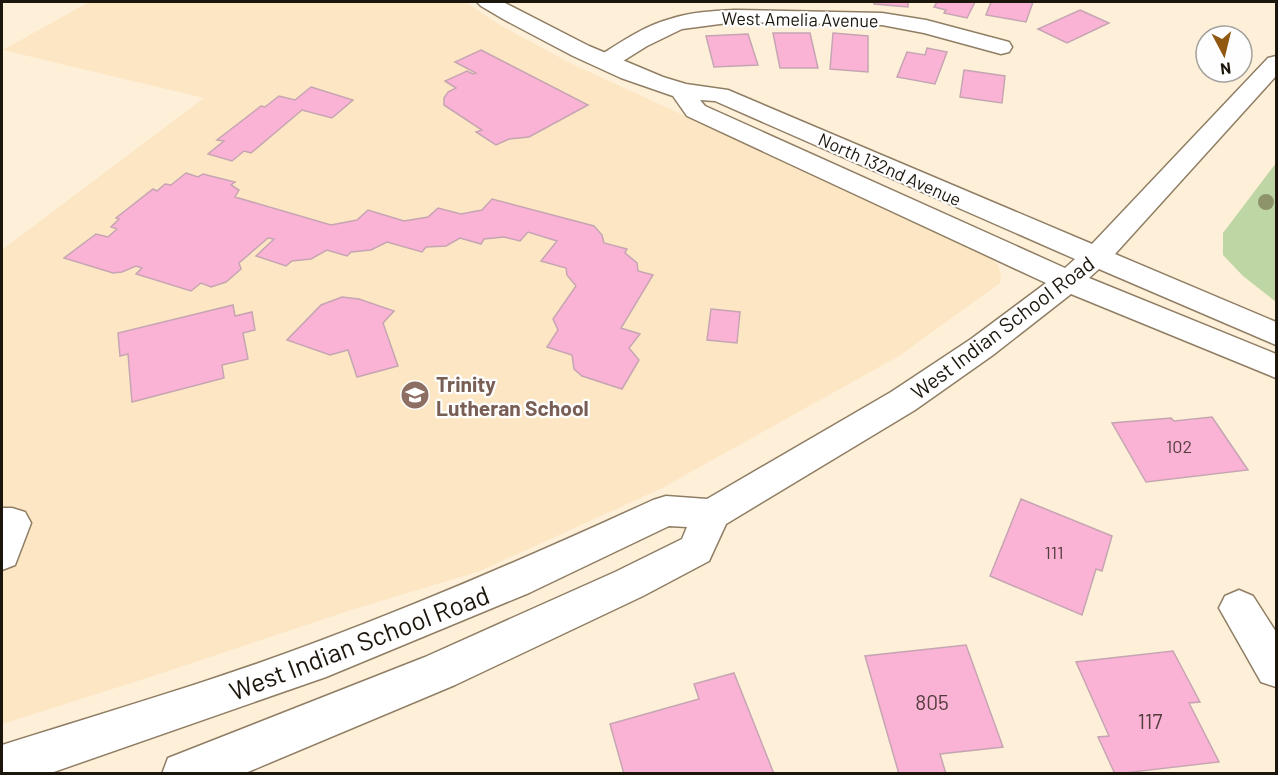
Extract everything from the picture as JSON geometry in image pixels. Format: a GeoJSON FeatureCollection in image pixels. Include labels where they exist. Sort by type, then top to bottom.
{"type":"FeatureCollection","features":[{"type":"Feature","properties":{"kind":"street","name":"North 132nd Avenue"},"geometry":{"type":"LineString","coordinates":[[488,2],[607,62],[681,90],[720,95],[1276,334]]}},
{"type":"Feature","properties":{"kind":"street","name":"West Amelia Avenue"},"geometry":{"type":"LineString","coordinates":[[607,62],[639,41],[675,24],[735,16],[882,19],[926,27],[1001,47]]}},
{"type":"Feature","properties":{"kind":"street","name":"West Indian School Road"},"geometry":{"type":"LineString","coordinates":[[2,767],[146,721],[326,658],[515,581],[666,511],[712,514],[903,401],[982,347],[1068,281],[1096,257],[1276,63]]}},
{"type":"Feature","properties":{"kind":"street","name":"North 132nd Avenue"},"geometry":{"type":"LineString","coordinates":[[681,90],[696,111],[1068,281],[1276,367]]}},
{"type":"Feature","properties":{"kind":"street"},"geometry":{"type":"LineString","coordinates":[[184,774],[440,671],[628,584],[696,550],[712,514]]}},
{"type":"Feature","properties":{"kind":"street"},"geometry":{"type":"LineString","coordinates":[[1239,608],[1276,668]]}},
{"type":"Feature","properties":{"kind":"shaded area","name":"Trinity Lutheran School"},"geometry":{"type":"Polygon","coordinates":[[[89,2],[466,2],[498,24],[574,65],[985,253],[998,265],[1001,274],[1000,283],[899,356],[660,489],[480,571],[351,610],[2,724],[2,250],[204,98],[3,50],[89,2]]]}},
{"type":"Feature","properties":{"kind":"green space"},"geometry":{"type":"Polygon","coordinates":[[[1276,163],[1276,302],[1243,276],[1223,255],[1223,233],[1276,163]]]}},
{"type":"Feature","properties":{"kind":"building"},"geometry":{"type":"Polygon","coordinates":[[[874,2],[908,2],[908,7],[874,4],[874,2]]]}},
{"type":"Feature","properties":{"kind":"building"},"geometry":{"type":"Polygon","coordinates":[[[937,2],[975,2],[967,18],[944,13],[946,10],[934,7],[937,2]]]}},
{"type":"Feature","properties":{"kind":"building"},"geometry":{"type":"Polygon","coordinates":[[[991,2],[1033,2],[1026,22],[986,15],[991,2]]]}},
{"type":"Feature","properties":{"kind":"building"},"geometry":{"type":"Polygon","coordinates":[[[1080,10],[1109,23],[1067,43],[1038,29],[1080,10]]]}},
{"type":"Feature","properties":{"kind":"building"},"geometry":{"type":"Polygon","coordinates":[[[773,33],[810,33],[818,68],[780,68],[773,33]]]}},
{"type":"Feature","properties":{"kind":"building"},"geometry":{"type":"Polygon","coordinates":[[[833,33],[868,36],[868,72],[830,69],[833,33]]]}},
{"type":"Feature","properties":{"kind":"building"},"geometry":{"type":"Polygon","coordinates":[[[748,34],[758,65],[714,67],[706,36],[748,34]]]}},
{"type":"Feature","properties":{"kind":"building"},"geometry":{"type":"Polygon","coordinates":[[[927,48],[947,52],[935,84],[897,77],[907,52],[925,55],[927,48]]]}},
{"type":"Feature","properties":{"kind":"building"},"geometry":{"type":"Polygon","coordinates":[[[481,50],[588,105],[529,137],[509,139],[496,145],[476,132],[482,130],[444,105],[444,98],[448,92],[456,88],[445,81],[467,71],[476,73],[455,62],[481,50]]]}},
{"type":"Feature","properties":{"kind":"building"},"geometry":{"type":"Polygon","coordinates":[[[964,70],[1005,76],[1002,103],[960,97],[964,70]]]}},
{"type":"Feature","properties":{"kind":"building"},"geometry":{"type":"Polygon","coordinates":[[[311,87],[353,100],[332,118],[302,110],[251,153],[244,151],[232,161],[208,154],[224,141],[217,140],[261,106],[265,107],[279,96],[295,100],[311,87]]]}},
{"type":"Feature","properties":{"kind":"building"},"geometry":{"type":"Polygon","coordinates":[[[186,173],[198,177],[203,174],[235,182],[231,185],[239,190],[235,197],[331,225],[357,220],[368,210],[404,221],[428,217],[438,208],[461,214],[482,210],[492,199],[594,226],[602,235],[604,243],[627,249],[625,253],[637,263],[638,271],[653,275],[621,328],[640,334],[629,348],[639,360],[622,389],[582,376],[574,369],[572,355],[547,347],[558,330],[553,319],[576,286],[567,275],[566,268],[541,261],[557,241],[528,232],[520,241],[504,237],[484,239],[481,244],[460,238],[446,246],[426,247],[422,252],[387,242],[371,250],[351,252],[347,256],[327,250],[311,259],[292,261],[286,266],[256,256],[274,239],[268,238],[239,263],[241,269],[226,282],[211,287],[201,283],[191,291],[136,274],[142,268],[136,266],[113,273],[64,258],[96,234],[108,237],[117,229],[111,227],[119,219],[116,218],[153,189],[157,191],[165,184],[171,185],[186,173]]]}},
{"type":"Feature","properties":{"kind":"building"},"geometry":{"type":"Polygon","coordinates":[[[342,297],[359,299],[394,311],[383,323],[398,366],[357,377],[348,350],[330,355],[287,340],[321,305],[342,297]]]}},
{"type":"Feature","properties":{"kind":"building"},"geometry":{"type":"Polygon","coordinates":[[[233,305],[235,316],[252,312],[255,330],[243,333],[248,359],[222,365],[224,378],[132,402],[128,354],[120,356],[118,333],[233,305]]]}},
{"type":"Feature","properties":{"kind":"building"},"geometry":{"type":"Polygon","coordinates":[[[711,309],[740,312],[737,343],[707,340],[711,309]]]}},
{"type":"Feature","properties":{"kind":"building"},"geometry":{"type":"Polygon","coordinates":[[[1212,417],[1248,470],[1146,482],[1112,423],[1171,418],[1174,421],[1212,417]]]}},
{"type":"Feature","properties":{"kind":"building"},"geometry":{"type":"Polygon","coordinates":[[[1021,499],[1112,536],[1102,571],[1096,569],[1082,615],[990,576],[1021,499]]]}},
{"type":"Feature","properties":{"kind":"building"},"geometry":{"type":"Polygon","coordinates":[[[966,645],[1003,747],[940,754],[946,774],[899,774],[865,656],[966,645]]]}},
{"type":"Feature","properties":{"kind":"building"},"geometry":{"type":"Polygon","coordinates":[[[1173,651],[1200,702],[1189,703],[1219,762],[1115,774],[1098,737],[1109,736],[1076,662],[1173,651]]]}},
{"type":"Feature","properties":{"kind":"building"},"geometry":{"type":"Polygon","coordinates":[[[734,673],[774,774],[624,774],[610,724],[699,699],[694,684],[734,673]]]}},
{"type":"Feature","properties":{"kind":"place","name":"Trinity Lutheran School"},"geometry":{"type":"Point","coordinates":[415,395]}}]}
